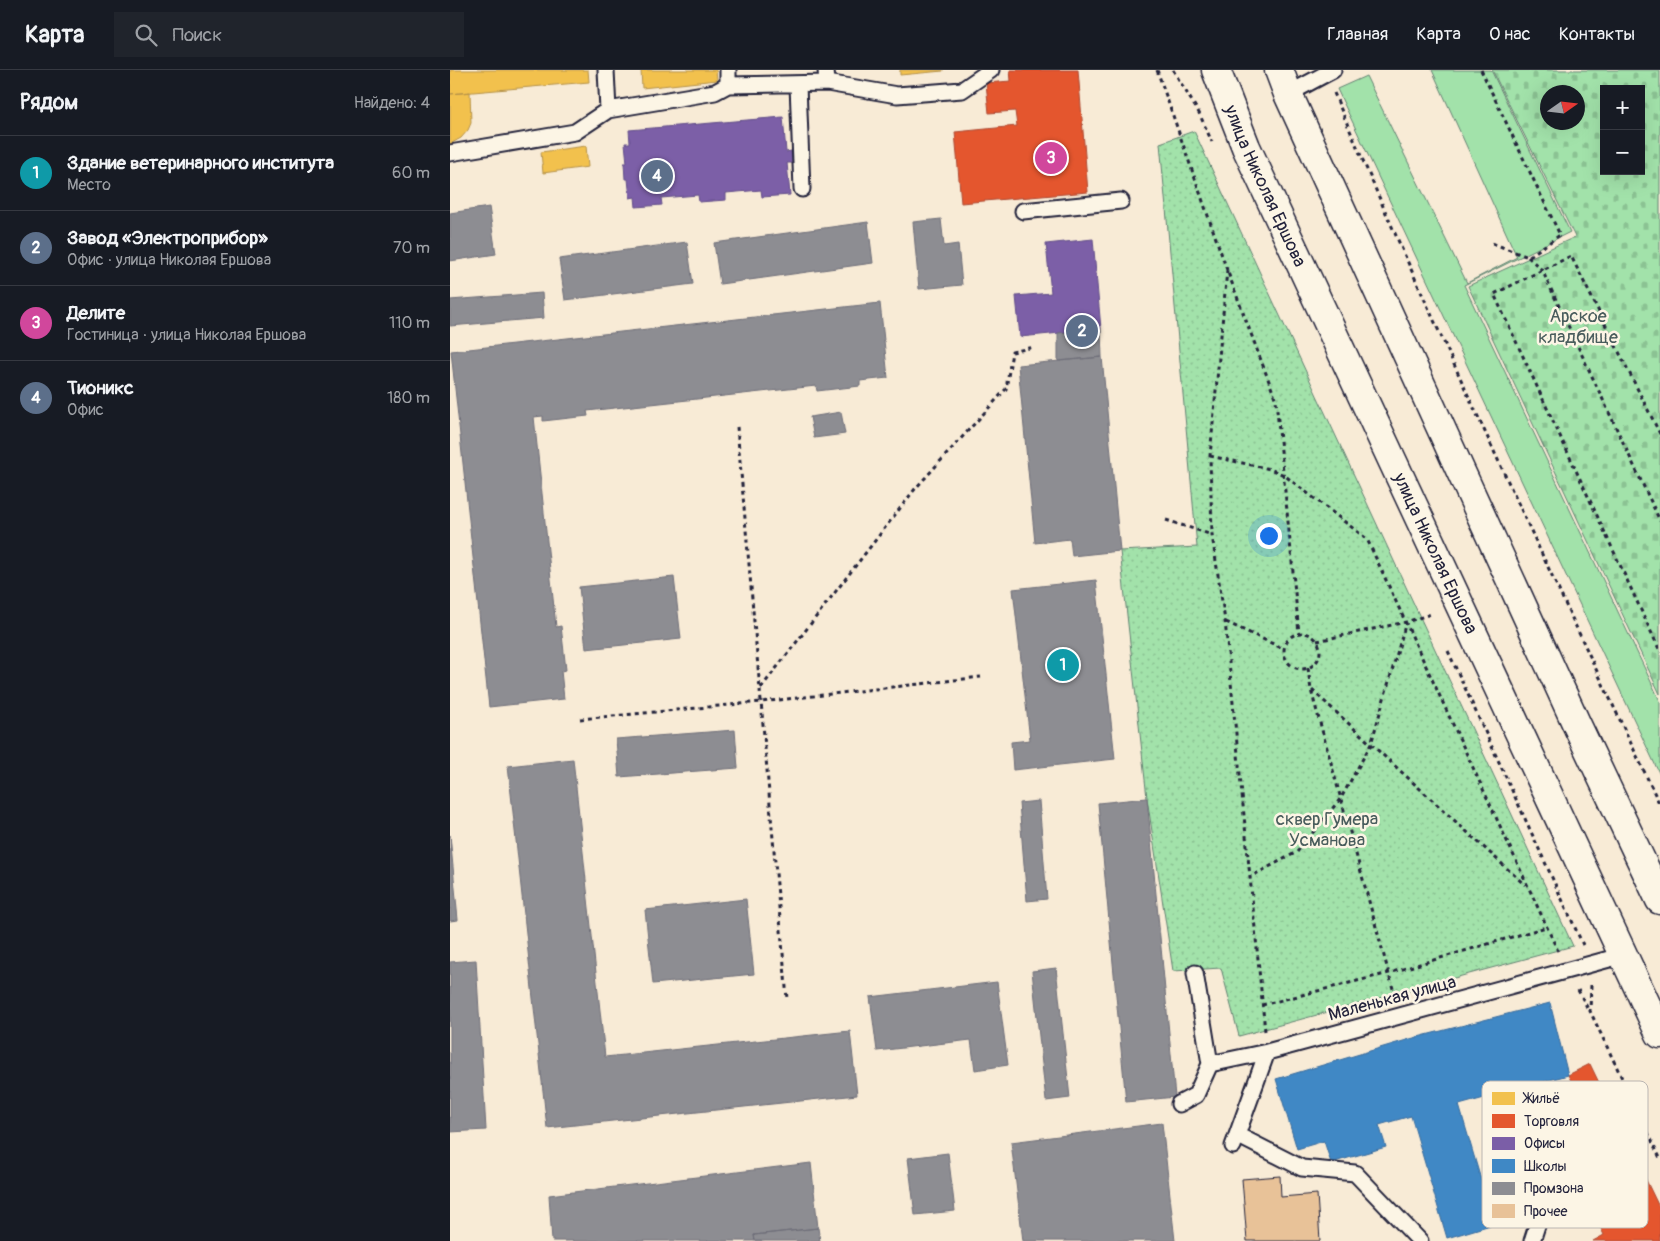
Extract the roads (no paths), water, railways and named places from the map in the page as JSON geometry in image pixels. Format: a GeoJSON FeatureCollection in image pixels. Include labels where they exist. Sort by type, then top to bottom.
{"type":"FeatureCollection","features":[{"type":"Feature","properties":{"kind":"main road","name":"улица Николая Ершова"},"geometry":{"type":"LineString","coordinates":[[1216,70],[1250,156],[1660,1034]]}},
{"type":"Feature","properties":{"kind":"main road"},"geometry":{"type":"LineString","coordinates":[[1284,82],[1576,723],[1660,900]]}},
{"type":"Feature","properties":{"kind":"lane"},"geometry":{"type":"LineString","coordinates":[[606,70],[608,110]]}},
{"type":"Feature","properties":{"kind":"lane"},"geometry":{"type":"LineString","coordinates":[[450,153],[575,132],[608,110],[715,92],[728,78],[798,85],[827,76],[897,95],[962,90],[992,70]]}},
{"type":"Feature","properties":{"kind":"lane"},"geometry":{"type":"LineString","coordinates":[[1284,82],[1329,72]]}},
{"type":"Feature","properties":{"kind":"lane"},"geometry":{"type":"LineString","coordinates":[[798,85],[802,190]]}},
{"type":"Feature","properties":{"kind":"lane"},"geometry":{"type":"LineString","coordinates":[[1023,211],[1121,201]]}},
{"type":"Feature","properties":{"kind":"lane","name":"Маленькая улица"},"geometry":{"type":"LineString","coordinates":[[1210,1064],[1267,1052],[1624,955]]}},
{"type":"Feature","properties":{"kind":"lane"},"geometry":{"type":"LineString","coordinates":[[1179,1104],[1196,1095],[1210,1064],[1195,973]]}},
{"type":"Feature","properties":{"kind":"lane"},"geometry":{"type":"LineString","coordinates":[[1267,1052],[1235,1140],[1302,1168],[1355,1174],[1420,1241]]}},
{"type":"Feature","properties":{"kind":"lane"},"geometry":{"type":"LineString","coordinates":[[1532,1241],[1536,1228]]}},
{"type":"Feature","properties":{"kind":"place","name":"Делите"},"geometry":{"type":"Point","coordinates":[1051,158]}},
{"type":"Feature","properties":{"kind":"place","name":"Тионикс"},"geometry":{"type":"Point","coordinates":[657,176]}},
{"type":"Feature","properties":{"kind":"place","name":"Завод «Электроприбор»"},"geometry":{"type":"Point","coordinates":[1082,331]}},
{"type":"Feature","properties":{"kind":"place","name":"Здание ветеринарного института"},"geometry":{"type":"Point","coordinates":[1063,665]}},
{"type":"Feature","properties":{"kind":"park label","name":"Арское кладбище"},"geometry":{"type":"Point","coordinates":[1578,326]}},
{"type":"Feature","properties":{"kind":"park label","name":"сквер Гумера Усманова"},"geometry":{"type":"Point","coordinates":[1327,830]}}]}
